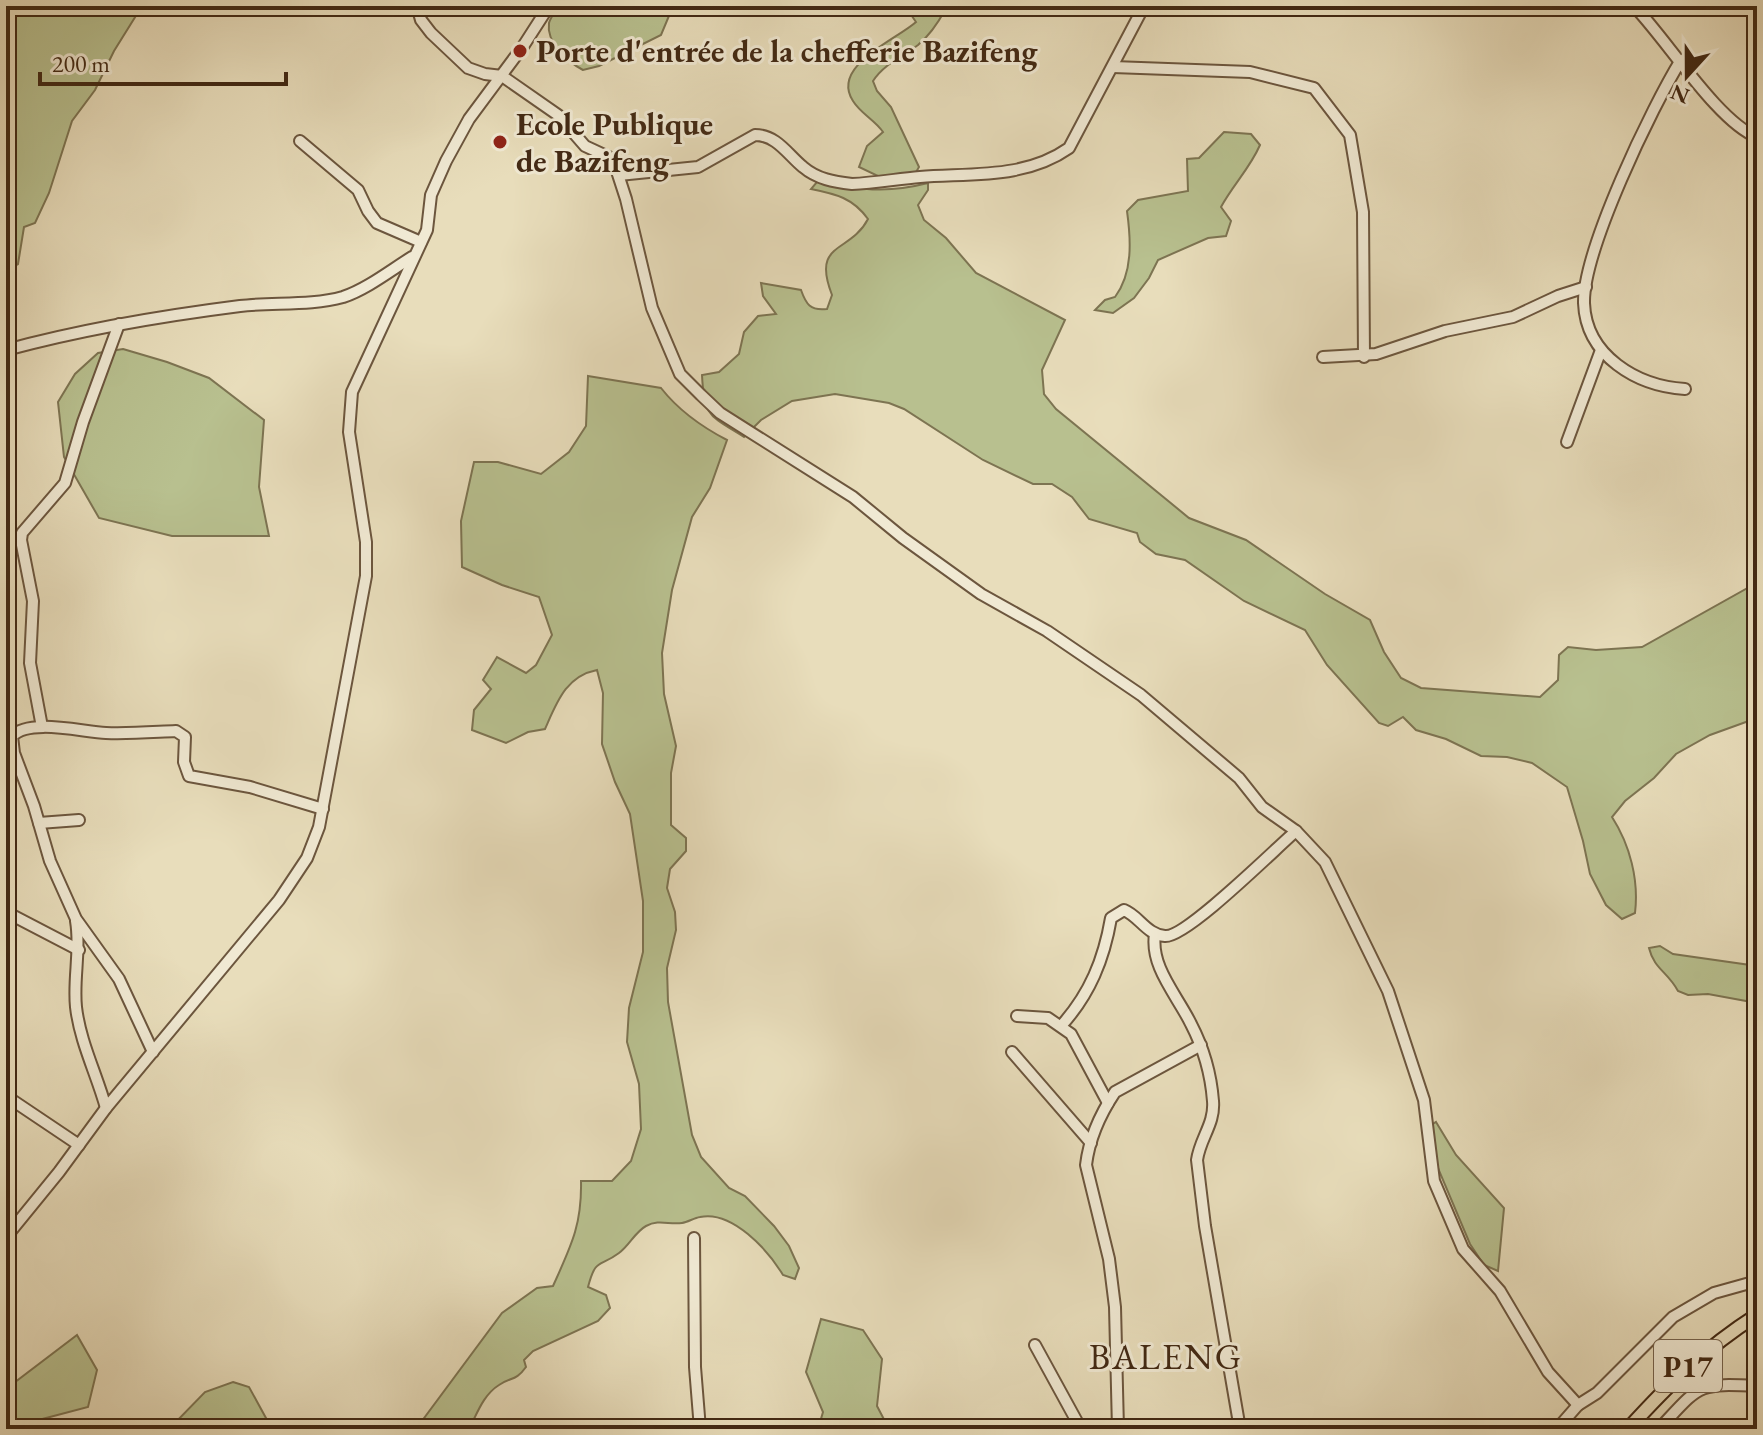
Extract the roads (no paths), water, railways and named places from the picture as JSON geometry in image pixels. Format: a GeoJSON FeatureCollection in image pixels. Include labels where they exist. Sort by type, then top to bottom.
{"type":"FeatureCollection","features":[{"type":"Feature","properties":{"kind":"main road","name":"P17"},"geometry":{"type":"LineString","coordinates":[[1628,1429],[1705,1350],[1757,1315]]}},
{"type":"Feature","properties":{"kind":"street"},"geometry":{"type":"LineString","coordinates":[[417,6],[421,20],[431,33],[468,68],[502,76],[558,115],[585,146],[613,159],[619,175],[687,170],[709,162],[755,135],[764,135],[805,169],[833,182],[873,183],[1028,168],[1052,160],[1069,148],[1144,6]]}},
{"type":"Feature","properties":{"kind":"street"},"geometry":{"type":"LineString","coordinates":[[6,1237],[106,1108],[294,880],[313,843],[323,809],[366,576],[366,542],[352,452],[349,407],[359,372],[427,230],[431,195],[446,161],[469,119],[549,6]]}},
{"type":"Feature","properties":{"kind":"street"},"geometry":{"type":"LineString","coordinates":[[1634,6],[1709,97],[1742,131],[1757,137]]}},
{"type":"Feature","properties":{"kind":"street"},"geometry":{"type":"LineString","coordinates":[[1681,60],[1661,92],[1619,188],[1596,246],[1584,303],[1590,334],[1601,350],[1641,380],[1666,388],[1685,389]]}},
{"type":"Feature","properties":{"kind":"street"},"geometry":{"type":"LineString","coordinates":[[1113,67],[1250,72],[1314,88],[1350,135],[1363,212],[1364,357]]}},
{"type":"Feature","properties":{"kind":"street"},"geometry":{"type":"LineString","coordinates":[[300,141],[358,190],[377,223],[421,242]]}},
{"type":"Feature","properties":{"kind":"street"},"geometry":{"type":"LineString","coordinates":[[613,159],[626,199],[652,308],[680,374],[701,395],[720,413],[853,497],[903,538],[981,594],[1047,631],[1141,695],[1239,778],[1262,807],[1296,831],[1325,862],[1388,991],[1424,1100],[1434,1181],[1463,1249],[1500,1291],[1548,1372],[1578,1405]]}},
{"type":"Feature","properties":{"kind":"street"},"geometry":{"type":"LineString","coordinates":[[6,350],[119,324],[254,305],[343,297],[413,256]]}},
{"type":"Feature","properties":{"kind":"street"},"geometry":{"type":"LineString","coordinates":[[1323,357],[1364,357],[1445,331],[1513,317],[1586,287]]}},
{"type":"Feature","properties":{"kind":"street"},"geometry":{"type":"LineString","coordinates":[[42,727],[30,663],[33,601],[22,533],[65,483],[83,422],[119,324]]}},
{"type":"Feature","properties":{"kind":"street"},"geometry":{"type":"LineString","coordinates":[[1567,442],[1601,350]]}},
{"type":"Feature","properties":{"kind":"street"},"geometry":{"type":"LineString","coordinates":[[153,1052],[119,979],[76,919],[50,861],[11,741],[15,732],[42,727],[106,733],[176,731],[185,737],[184,762],[189,776],[250,787],[323,809]]}},
{"type":"Feature","properties":{"kind":"street"},"geometry":{"type":"LineString","coordinates":[[39,823],[79,820]]}},
{"type":"Feature","properties":{"kind":"street"},"geometry":{"type":"LineString","coordinates":[[1061,1026],[1079,1006],[1097,972],[1106,947],[1111,918],[1124,910],[1155,934],[1178,934],[1228,895],[1242,878],[1296,831]]}},
{"type":"Feature","properties":{"kind":"street"},"geometry":{"type":"LineString","coordinates":[[6,912],[79,950]]}},
{"type":"Feature","properties":{"kind":"street"},"geometry":{"type":"LineString","coordinates":[[76,919],[78,1020],[106,1108]]}},
{"type":"Feature","properties":{"kind":"street"},"geometry":{"type":"LineString","coordinates":[[1155,934],[1154,954],[1201,1045],[1213,1099],[1213,1117],[1197,1160],[1205,1226],[1240,1429]]}},
{"type":"Feature","properties":{"kind":"street"},"geometry":{"type":"LineString","coordinates":[[1017,1016],[1048,1018],[1071,1034],[1108,1103]]}},
{"type":"Feature","properties":{"kind":"street"},"geometry":{"type":"LineString","coordinates":[[1118,1429],[1115,1307],[1109,1259],[1086,1165],[1091,1143],[1115,1092],[1201,1045]]}},
{"type":"Feature","properties":{"kind":"street"},"geometry":{"type":"LineString","coordinates":[[1012,1052],[1091,1143]]}},
{"type":"Feature","properties":{"kind":"street"},"geometry":{"type":"LineString","coordinates":[[6,1096],[79,1145]]}},
{"type":"Feature","properties":{"kind":"street"},"geometry":{"type":"LineString","coordinates":[[694,1238],[695,1367],[700,1429]]}},
{"type":"Feature","properties":{"kind":"street"},"geometry":{"type":"LineString","coordinates":[[1557,1429],[1578,1405],[1597,1393],[1673,1317],[1714,1293],[1757,1281]]}},
{"type":"Feature","properties":{"kind":"street"},"geometry":{"type":"LineString","coordinates":[[1035,1345],[1081,1429]]}},
{"type":"Feature","properties":{"kind":"street"},"geometry":{"type":"LineString","coordinates":[[1659,1429],[1691,1394],[1706,1386],[1757,1386]]}},
{"type":"Feature","properties":{"kind":"place","name":"Porte d'entrée de la chefferie Bazifeng"},"geometry":{"type":"Point","coordinates":[520,51]}},
{"type":"Feature","properties":{"kind":"place","name":"Ecole Publique de Bazifeng"},"geometry":{"type":"Point","coordinates":[500,142]}},
{"type":"Feature","properties":{"kind":"district","name":"BALENG"},"geometry":{"type":"Point","coordinates":[1166,1356]}}]}
